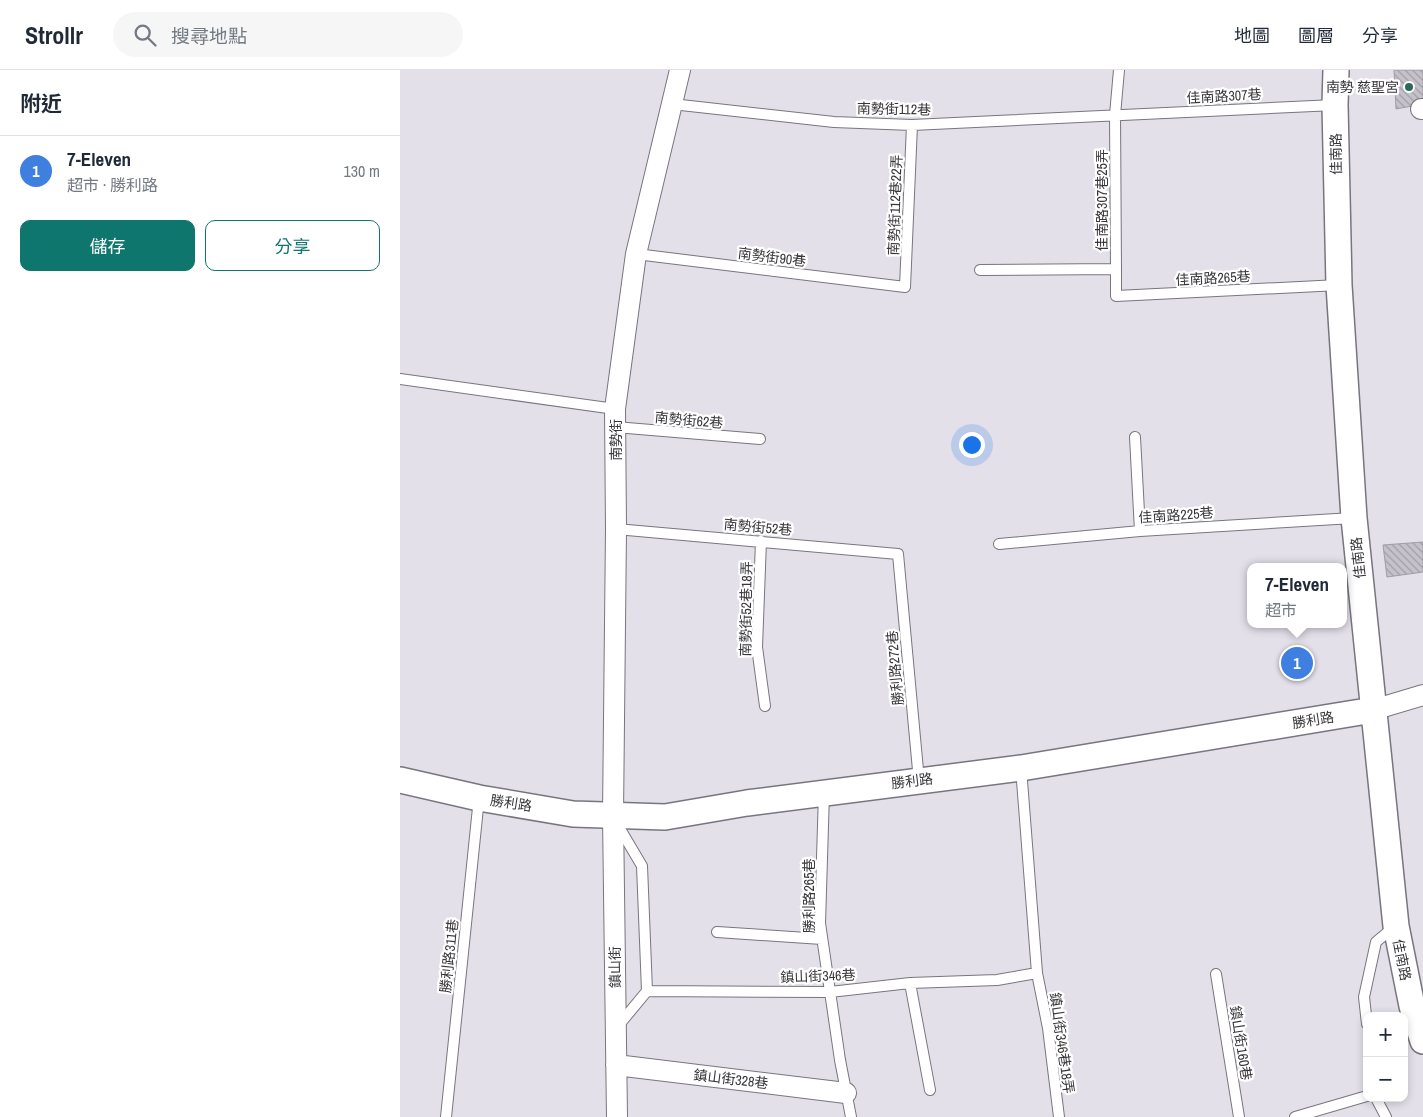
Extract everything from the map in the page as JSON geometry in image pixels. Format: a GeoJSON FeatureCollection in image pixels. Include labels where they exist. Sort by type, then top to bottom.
{"type":"FeatureCollection","features":[{"type":"Feature","properties":{"kind":"street","name":"南勢街"},"geometry":{"type":"LineString","coordinates":[[613,816],[616,528],[615,418],[636,254],[680,70]]}},
{"type":"Feature","properties":{"kind":"street","name":"佳南路"},"geometry":{"type":"LineString","coordinates":[[1336,70],[1339,285],[1354,518],[1396,926],[1412,1006],[1423,1041]]}},
{"type":"Feature","properties":{"kind":"street","name":"勝利路"},"geometry":{"type":"LineString","coordinates":[[400,780],[479,798],[573,814],[665,817],[824,792],[1021,768],[1373,710],[1423,695]]}},
{"type":"Feature","properties":{"kind":"street","name":"鎮山街"},"geometry":{"type":"LineString","coordinates":[[613,816],[617,1117]]}},
{"type":"Feature","properties":{"kind":"street","name":"鎮山街328巷"},"geometry":{"type":"LineString","coordinates":[[616,1065],[846,1094]]}},
{"type":"Feature","properties":{"kind":"lane","name":"佳南路307巷25弄"},"geometry":{"type":"LineString","coordinates":[[980,270],[1116,269],[1115,114],[1119,70]]}},
{"type":"Feature","properties":{"kind":"lane","name":"南勢街112巷"},"geometry":{"type":"LineString","coordinates":[[672,104],[834,122],[912,124],[1115,114]]}},
{"type":"Feature","properties":{"kind":"lane","name":"佳南路307巷"},"geometry":{"type":"LineString","coordinates":[[1115,114],[1335,105]]}},
{"type":"Feature","properties":{"kind":"lane","name":"南勢街112巷22弄"},"geometry":{"type":"LineString","coordinates":[[905,287],[912,124]]}},
{"type":"Feature","properties":{"kind":"lane","name":"南勢街90巷"},"geometry":{"type":"LineString","coordinates":[[636,254],[905,287]]}},
{"type":"Feature","properties":{"kind":"lane","name":"佳南路265巷"},"geometry":{"type":"LineString","coordinates":[[1116,269],[1116,296],[1339,285]]}},
{"type":"Feature","properties":{"kind":"lane","name":"南勢街62巷"},"geometry":{"type":"LineString","coordinates":[[400,379],[615,418],[760,439]]}},
{"type":"Feature","properties":{"kind":"lane"},"geometry":{"type":"LineString","coordinates":[[1135,437],[1140,531]]}},
{"type":"Feature","properties":{"kind":"lane","name":"佳南路225巷"},"geometry":{"type":"LineString","coordinates":[[999,544],[1140,531],[1354,518]]}},
{"type":"Feature","properties":{"kind":"lane","name":"南勢街52巷"},"geometry":{"type":"LineString","coordinates":[[616,528],[898,554]]}},
{"type":"Feature","properties":{"kind":"lane","name":"南勢街52巷18弄"},"geometry":{"type":"LineString","coordinates":[[761,541],[757,647],[765,706]]}},
{"type":"Feature","properties":{"kind":"lane","name":"勝利路272巷"},"geometry":{"type":"LineString","coordinates":[[898,554],[919,780]]}},
{"type":"Feature","properties":{"kind":"lane","name":"鎮山街346巷18弄"},"geometry":{"type":"LineString","coordinates":[[1021,768],[1037,973],[1048,1028],[1059,1117]]}},
{"type":"Feature","properties":{"kind":"lane","name":"勝利路265巷"},"geometry":{"type":"LineString","coordinates":[[824,792],[820,923],[851,1117]]}},
{"type":"Feature","properties":{"kind":"lane","name":"勝利路311巷"},"geometry":{"type":"LineString","coordinates":[[446,1117],[479,798]]}},
{"type":"Feature","properties":{"kind":"lane"},"geometry":{"type":"LineString","coordinates":[[613,816],[642,866],[647,991],[616,1028]]}},
{"type":"Feature","properties":{"kind":"lane"},"geometry":{"type":"LineString","coordinates":[[1366,1012],[1364,997],[1376,942],[1396,926]]}},
{"type":"Feature","properties":{"kind":"lane"},"geometry":{"type":"LineString","coordinates":[[716,932],[822,939]]}},
{"type":"Feature","properties":{"kind":"lane","name":"鎮山街346巷"},"geometry":{"type":"LineString","coordinates":[[647,991],[830,992],[910,983],[997,980],[1037,973]]}},
{"type":"Feature","properties":{"kind":"lane","name":"鎮山街160巷"},"geometry":{"type":"LineString","coordinates":[[1216,974],[1239,1117]]}},
{"type":"Feature","properties":{"kind":"lane"},"geometry":{"type":"LineString","coordinates":[[910,983],[930,1090]]}},
{"type":"Feature","properties":{"kind":"lane"},"geometry":{"type":"LineString","coordinates":[[1295,1117],[1363,1097]]}},
{"type":"Feature","properties":{"kind":"lane"},"geometry":{"type":"LineString","coordinates":[[1378,1102],[1386,1117]]}},
{"type":"Feature","properties":{"kind":"building","name":"南勢 慈聖宮"},"geometry":{"type":"Polygon","coordinates":[[[1394,70],[1423,70],[1423,104],[1396,109],[1394,70]]]}},
{"type":"Feature","properties":{"kind":"building"},"geometry":{"type":"Polygon","coordinates":[[[1423,542],[1423,572],[1387,577],[1383,545],[1423,542]]]}},
{"type":"Feature","properties":{"kind":"place","name":"南勢 慈聖宮"},"geometry":{"type":"Point","coordinates":[1409,87]}},
{"type":"Feature","properties":{"kind":"place","name":"7-Eleven"},"geometry":{"type":"Point","coordinates":[1297,663]}}]}
